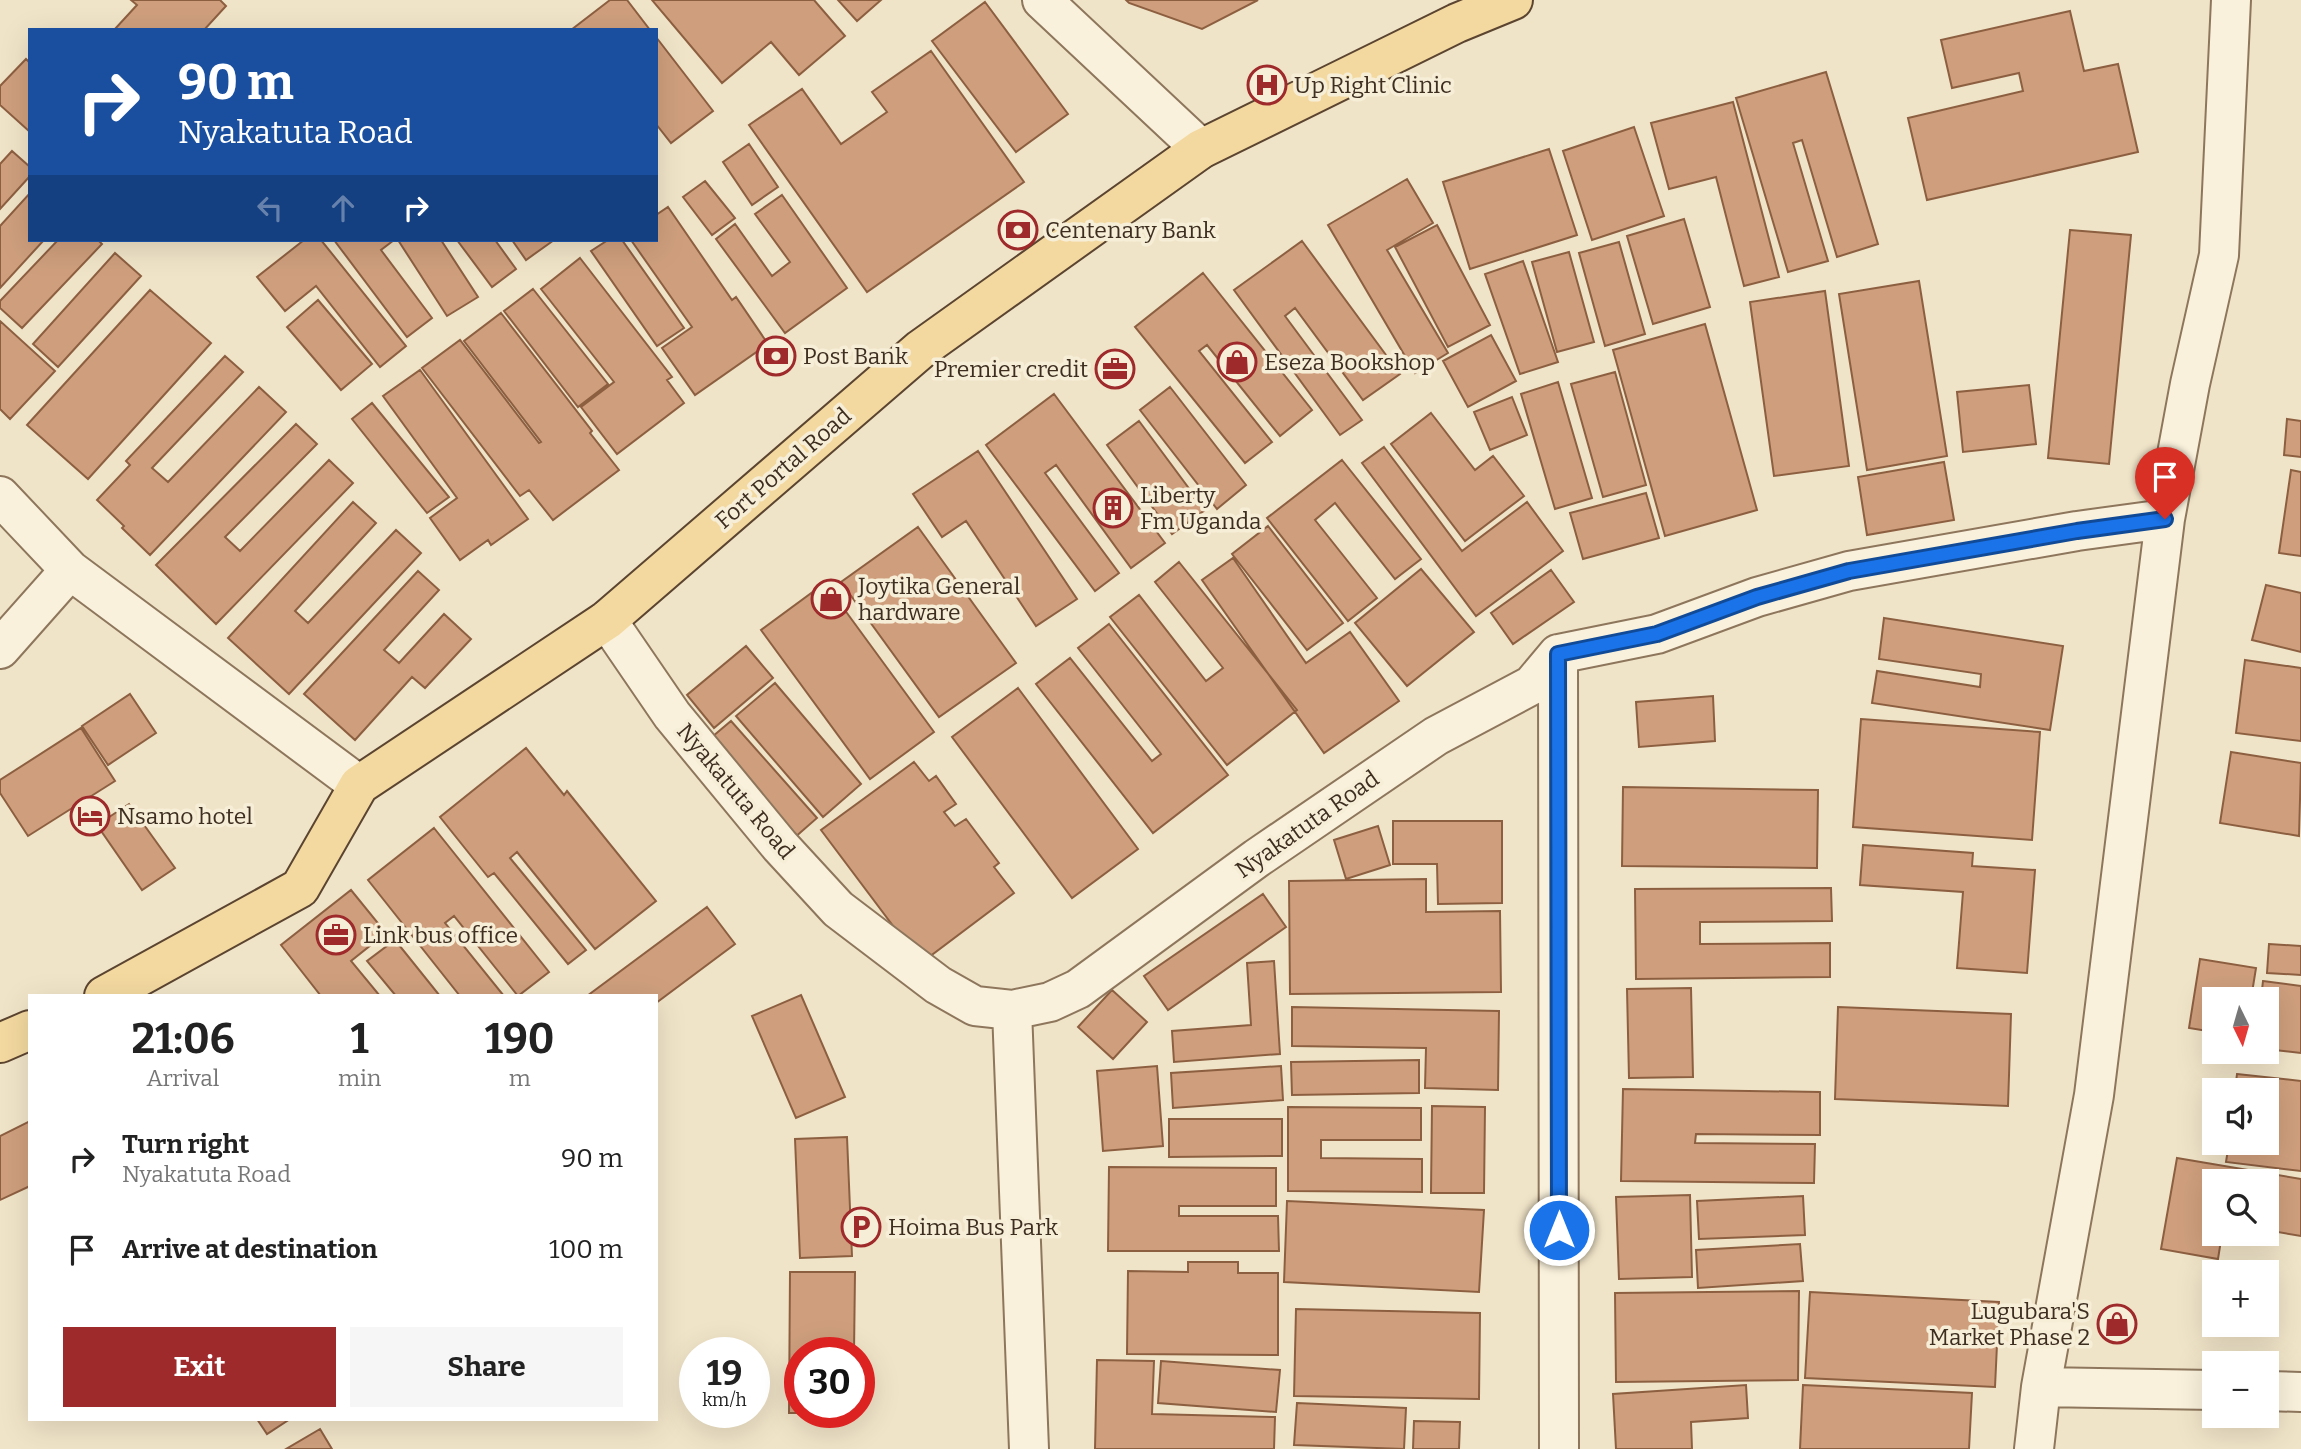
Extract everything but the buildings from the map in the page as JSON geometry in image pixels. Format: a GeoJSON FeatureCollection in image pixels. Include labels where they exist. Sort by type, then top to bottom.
{"type":"FeatureCollection","features":[{"type":"Feature","properties":{"kind":"main road","name":"Fort Portal Road"},"geometry":{"type":"LineString","coordinates":[[108,994],[300,888],[359,785],[607,620],[921,349],[1201,149],[1457,23],[1513,0]]}},
{"type":"Feature","properties":{"kind":"main road"},"geometry":{"type":"LineString","coordinates":[[0,1043],[28,1031]]}},
{"type":"Feature","properties":{"kind":"street"},"geometry":{"type":"LineString","coordinates":[[1042,0],[1201,149]]}},
{"type":"Feature","properties":{"kind":"street"},"geometry":{"type":"LineString","coordinates":[[2034,1449],[2041,1387],[2094,1095],[2165,519],[2190,384],[2219,256],[2231,0]]}},
{"type":"Feature","properties":{"kind":"street"},"geometry":{"type":"LineString","coordinates":[[0,496],[70,570],[359,785]]}},
{"type":"Feature","properties":{"kind":"street"},"geometry":{"type":"LineString","coordinates":[[1559,1449],[1558,654],[1657,634],[1757,597],[1849,571],[2077,531],[2165,519]]}},
{"type":"Feature","properties":{"kind":"street"},"geometry":{"type":"LineString","coordinates":[[0,649],[70,570]]}},
{"type":"Feature","properties":{"kind":"street","name":"Nyakatuta Road"},"geometry":{"type":"LineString","coordinates":[[607,620],[672,715],[780,846],[838,909],[938,985],[975,1006],[1012,1010],[1050,1002],[1078,989],[1256,858],[1436,736],[1532,685],[1558,654]]}},
{"type":"Feature","properties":{"kind":"street"},"geometry":{"type":"LineString","coordinates":[[1012,1010],[1029,1449]]}},
{"type":"Feature","properties":{"kind":"street"},"geometry":{"type":"LineString","coordinates":[[2041,1387],[2202,1390]]}},
{"type":"Feature","properties":{"kind":"street"},"geometry":{"type":"LineString","coordinates":[[2279,1391],[2301,1392]]}},
{"type":"Feature","properties":{"kind":"place","name":"Up Right Clinic"},"geometry":{"type":"Point","coordinates":[1267,85]}},
{"type":"Feature","properties":{"kind":"place","name":"Centenary Bank"},"geometry":{"type":"Point","coordinates":[1018,230]}},
{"type":"Feature","properties":{"kind":"place","name":"Post Bank"},"geometry":{"type":"Point","coordinates":[776,356]}},
{"type":"Feature","properties":{"kind":"place","name":"Eseza Bookshop"},"geometry":{"type":"Point","coordinates":[1237,362]}},
{"type":"Feature","properties":{"kind":"place","name":"Premier credit"},"geometry":{"type":"Point","coordinates":[1115,369]}},
{"type":"Feature","properties":{"kind":"place","name":"Liberty Fm Uganda"},"geometry":{"type":"Point","coordinates":[1113,508]}},
{"type":"Feature","properties":{"kind":"place","name":"Joytika General hardware"},"geometry":{"type":"Point","coordinates":[831,599]}},
{"type":"Feature","properties":{"kind":"place","name":"Nsamo hotel"},"geometry":{"type":"Point","coordinates":[90,816]}},
{"type":"Feature","properties":{"kind":"place","name":"Link bus office"},"geometry":{"type":"Point","coordinates":[336,935]}},
{"type":"Feature","properties":{"kind":"place","name":"Hoima Bus Park"},"geometry":{"type":"Point","coordinates":[861,1227]}},
{"type":"Feature","properties":{"kind":"place","name":"Lugubara'S Market Phase 2"},"geometry":{"type":"Point","coordinates":[2117,1324]}},
{"type":"Feature","properties":{"kind":"route"},"geometry":{"type":"LineString","coordinates":[[1559,1230],[1558,654],[1657,634],[1757,597],[1849,571],[2077,531],[2165,519]]}}]}
